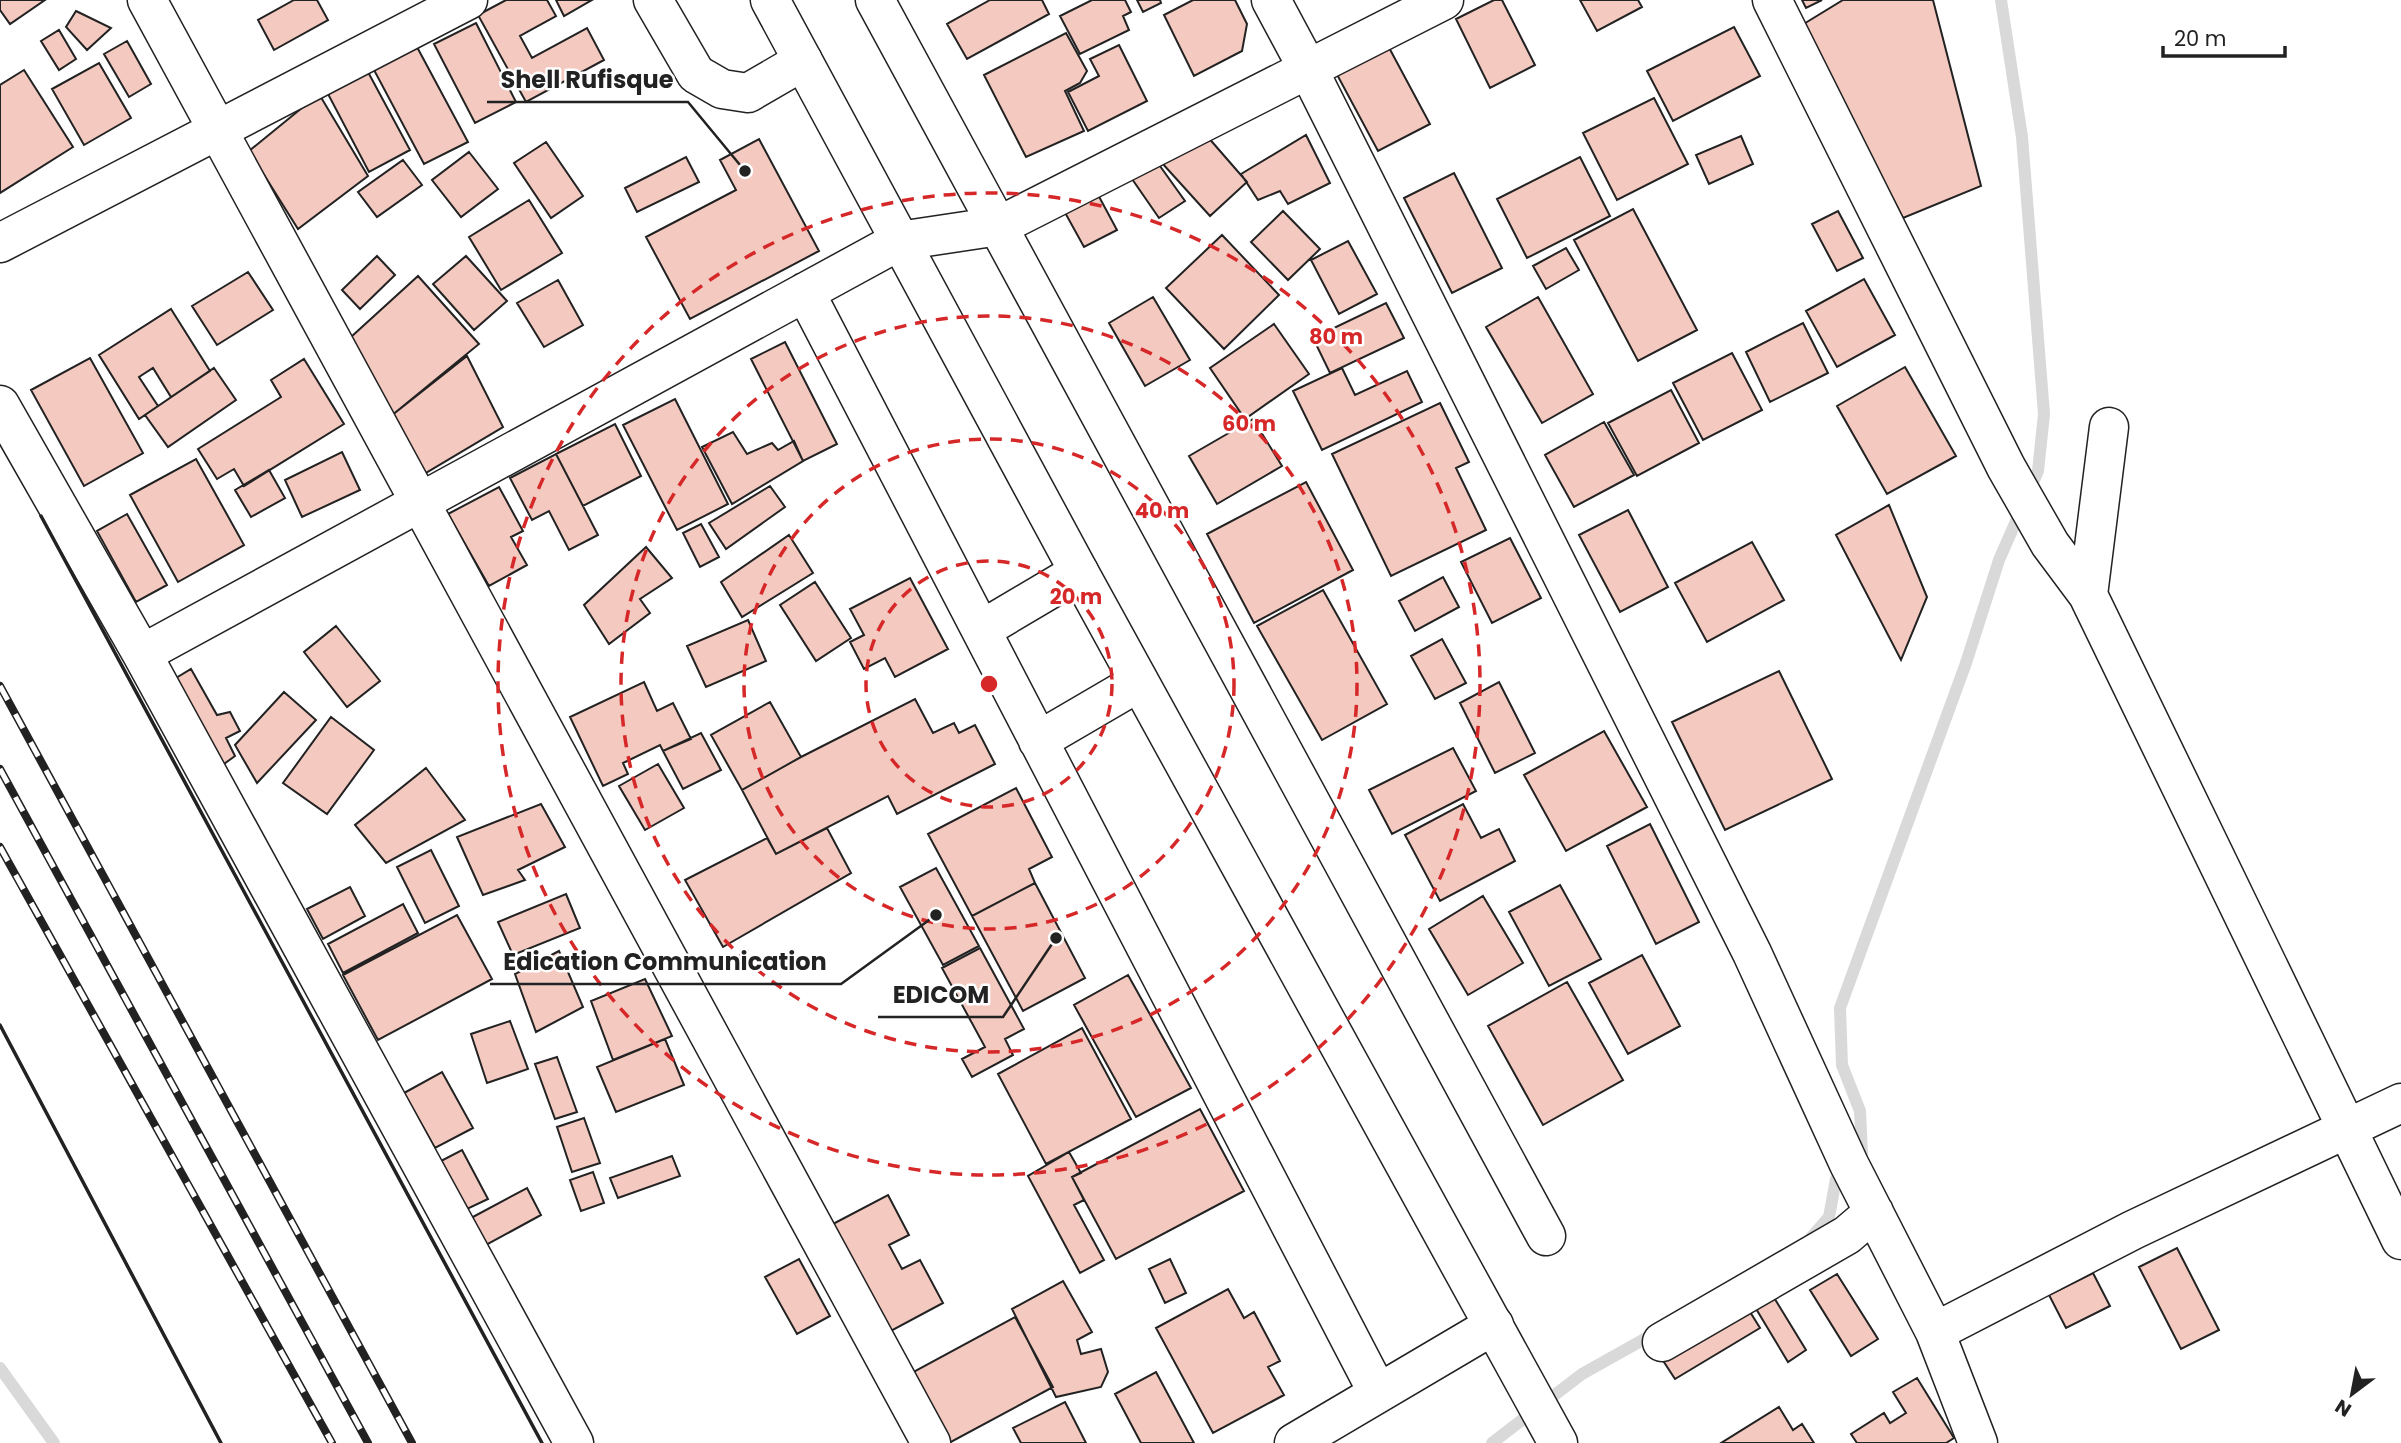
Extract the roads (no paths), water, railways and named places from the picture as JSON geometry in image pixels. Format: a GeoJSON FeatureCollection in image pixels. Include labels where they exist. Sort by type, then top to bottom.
{"type":"FeatureCollection","features":[{"type":"Feature","properties":{"kind":"main road"},"geometry":{"type":"LineString","coordinates":[[147,0],[932,1443]]}},
{"type":"Feature","properties":{"kind":"main road"},"geometry":{"type":"LineString","coordinates":[[0,243],[468,0]]}},
{"type":"Feature","properties":{"kind":"main road"},"geometry":{"type":"LineString","coordinates":[[653,0],[696,74],[722,89],[748,93],[803,61]]}},
{"type":"Feature","properties":{"kind":"main road"},"geometry":{"type":"LineString","coordinates":[[770,0],[1139,682],[1554,1436]]}},
{"type":"Feature","properties":{"kind":"main road"},"geometry":{"type":"LineString","coordinates":[[875,0],[1546,1236]]}},
{"type":"Feature","properties":{"kind":"main road"},"geometry":{"type":"LineString","coordinates":[[1271,0],[1746,941],[1838,1140],[1935,1332],[1978,1443]]}},
{"type":"Feature","properties":{"kind":"main road"},"geometry":{"type":"LineString","coordinates":[[142,654],[899,241],[999,226],[1444,0]]}},
{"type":"Feature","properties":{"kind":"main road"},"geometry":{"type":"LineString","coordinates":[[1772,0],[2006,467],[2050,544],[2088,595],[2401,1240]]}},
{"type":"Feature","properties":{"kind":"main road"},"geometry":{"type":"LineString","coordinates":[[805,292],[1378,1393]]}},
{"type":"Feature","properties":{"kind":"main road"},"geometry":{"type":"LineString","coordinates":[[0,405],[142,654],[574,1443]]}},
{"type":"Feature","properties":{"kind":"main road"},"geometry":{"type":"LineString","coordinates":[[2088,595],[2109,427]]}},
{"type":"Feature","properties":{"kind":"main road"},"geometry":{"type":"LineString","coordinates":[[981,630],[1079,572]]}},
{"type":"Feature","properties":{"kind":"main road"},"geometry":{"type":"LineString","coordinates":[[1038,741],[1139,682]]}},
{"type":"Feature","properties":{"kind":"main road"},"geometry":{"type":"LineString","coordinates":[[1935,1332],[2108,1242],[2401,1102]]}},
{"type":"Feature","properties":{"kind":"main road"},"geometry":{"type":"LineString","coordinates":[[1662,1342],[1847,1235],[1874,1212]]}},
{"type":"Feature","properties":{"kind":"main road"},"geometry":{"type":"LineString","coordinates":[[1294,1443],[1494,1325]]}},
{"type":"Feature","properties":{"kind":"waterway"},"geometry":{"type":"LineString","coordinates":[[1809,1240],[1829,1217],[1836,1179],[1862,1154],[1860,1111],[1842,1065],[1840,1008],[1966,663],[1999,560],[2038,471],[2044,414],[2022,137],[2001,0]]}},
{"type":"Feature","properties":{"kind":"waterway"},"geometry":{"type":"LineString","coordinates":[[1492,1443],[1582,1374],[1657,1332]]}},
{"type":"Feature","properties":{"kind":"waterway"},"geometry":{"type":"LineString","coordinates":[[0,1368],[54,1443]]}},
{"type":"Feature","properties":{"kind":"railway"},"geometry":{"type":"LineString","coordinates":[[0,686],[412,1443]]}},
{"type":"Feature","properties":{"kind":"railway"},"geometry":{"type":"LineString","coordinates":[[0,769],[368,1443]]}},
{"type":"Feature","properties":{"kind":"railway"},"geometry":{"type":"LineString","coordinates":[[0,847],[332,1443]]}},
{"type":"Feature","properties":{"kind":"place","name":"Shell Rufisque"},"geometry":{"type":"Point","coordinates":[745,171]}},
{"type":"Feature","properties":{"kind":"place","name":"Edication Communication"},"geometry":{"type":"Point","coordinates":[936,915]}},
{"type":"Feature","properties":{"kind":"place","name":"EDICOM"},"geometry":{"type":"Point","coordinates":[1056,938]}}]}
